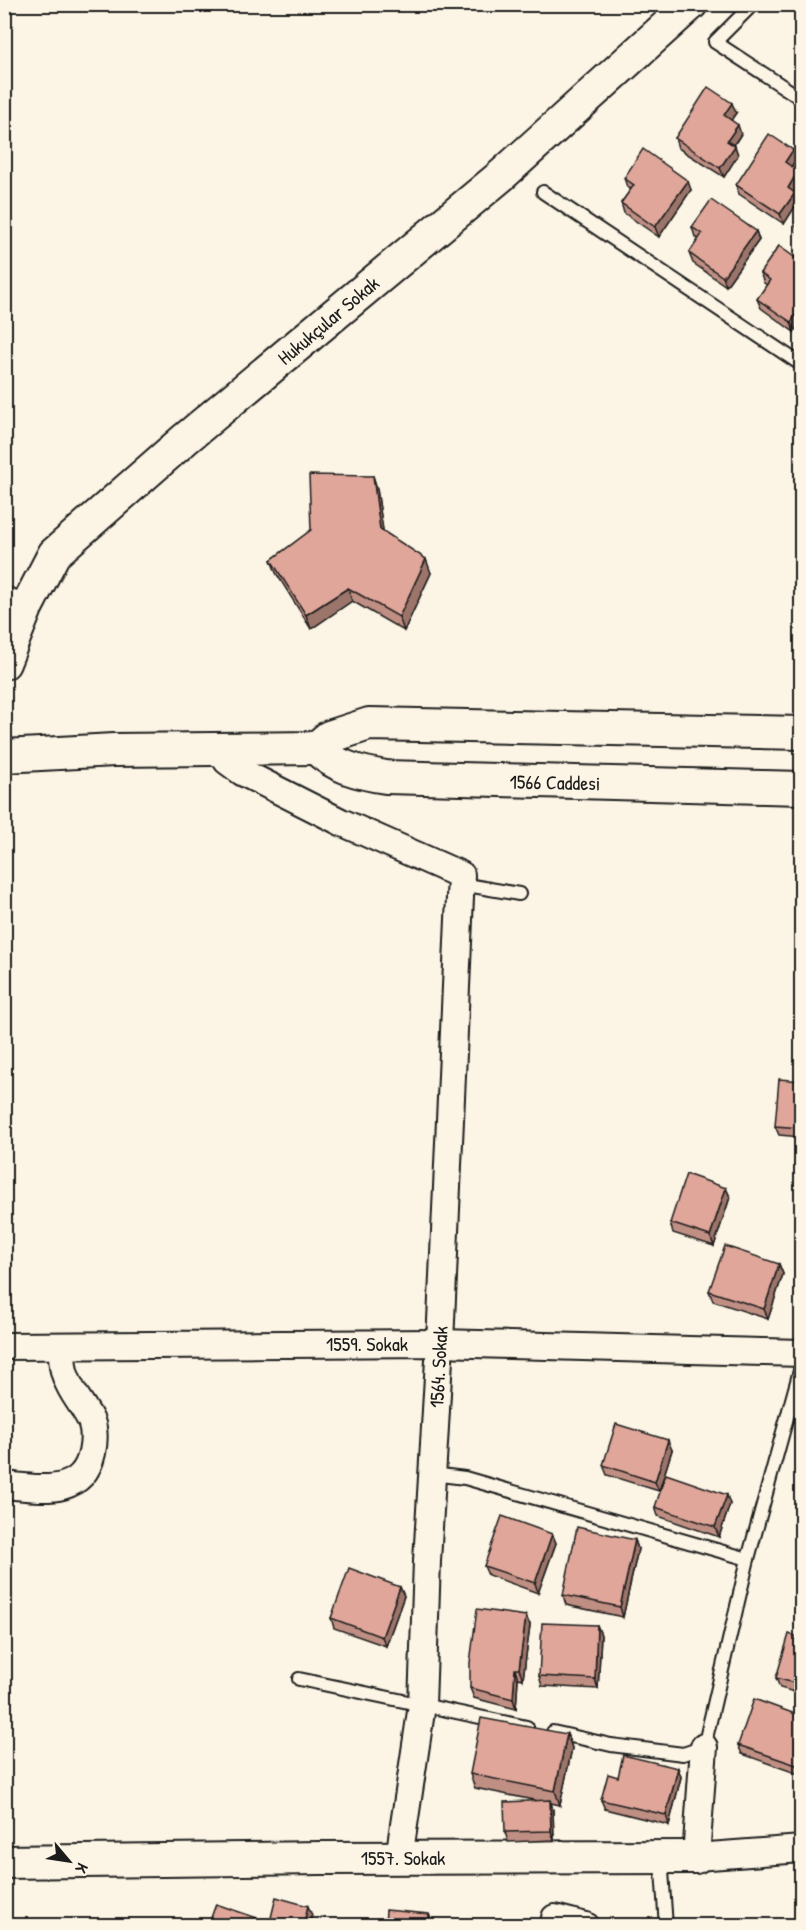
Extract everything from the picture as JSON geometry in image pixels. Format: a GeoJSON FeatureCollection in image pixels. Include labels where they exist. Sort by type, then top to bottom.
{"type":"FeatureCollection","features":[{"type":"Feature","properties":{"kind":"street","name":"Hukukçular Sokak"},"geometry":{"type":"LineString","coordinates":[[4,663],[15,604],[54,554],[184,440],[502,176],[691,4]]}},
{"type":"Feature","properties":{"kind":"street"},"geometry":{"type":"LineString","coordinates":[[4,756],[114,750],[316,748],[329,737],[369,724],[801,733]]}},
{"type":"Feature","properties":{"kind":"street","name":"1566 Caddesi"},"geometry":{"type":"LineString","coordinates":[[316,748],[326,758],[341,766],[362,774],[386,777],[801,788]]}},
{"type":"Feature","properties":{"kind":"street"},"geometry":{"type":"LineString","coordinates":[[220,749],[227,760],[242,772],[461,879]]}},
{"type":"Feature","properties":{"kind":"street","name":"1564. Sokak"},"geometry":{"type":"LineString","coordinates":[[399,1858],[422,1705],[461,879]]}},
{"type":"Feature","properties":{"kind":"street","name":"1559. Sokak"},"geometry":{"type":"LineString","coordinates":[[4,1346],[440,1342],[801,1353]]}},
{"type":"Feature","properties":{"kind":"street"},"geometry":{"type":"LineString","coordinates":[[4,1485],[53,1489],[66,1486],[78,1479],[91,1456],[94,1443],[92,1423],[66,1378],[62,1346]]}},
{"type":"Feature","properties":{"kind":"street"},"geometry":{"type":"LineString","coordinates":[[696,1857],[704,1747]]}},
{"type":"Feature","properties":{"kind":"street","name":"1557. Sokak"},"geometry":{"type":"LineString","coordinates":[[4,1862],[696,1857],[801,1849]]}},
{"type":"Feature","properties":{"kind":"street"},"geometry":{"type":"LineString","coordinates":[[555,1918],[586,1926]]}},
{"type":"Feature","properties":{"kind":"lane"},"geometry":{"type":"LineString","coordinates":[[753,4],[715,42],[801,99]]}},
{"type":"Feature","properties":{"kind":"lane"},"geometry":{"type":"LineString","coordinates":[[543,192],[801,365]]}},
{"type":"Feature","properties":{"kind":"lane"},"geometry":{"type":"LineString","coordinates":[[461,879],[519,894]]}},
{"type":"Feature","properties":{"kind":"lane"},"geometry":{"type":"LineString","coordinates":[[299,1678],[611,1745],[683,1754],[704,1747],[748,1559],[801,1363]]}},
{"type":"Feature","properties":{"kind":"lane"},"geometry":{"type":"LineString","coordinates":[[432,1474],[465,1478],[748,1559]]}},
{"type":"Feature","properties":{"kind":"lane"},"geometry":{"type":"LineString","coordinates":[[661,1856],[666,1926]]}},
{"type":"Feature","properties":{"kind":"building"},"geometry":{"type":"Polygon","coordinates":[[[708,87],[732,103],[724,115],[738,125],[727,141],[735,146],[720,168],[675,138],[708,87]]]}},
{"type":"Feature","properties":{"kind":"building"},"geometry":{"type":"Polygon","coordinates":[[[769,134],[793,150],[785,162],[798,171],[788,188],[795,193],[780,214],[736,185],[769,134]]]}},
{"type":"Feature","properties":{"kind":"building"},"geometry":{"type":"Polygon","coordinates":[[[643,149],[688,181],[655,227],[621,203],[634,185],[624,178],[643,149]]]}},
{"type":"Feature","properties":{"kind":"building"},"geometry":{"type":"Polygon","coordinates":[[[711,200],[756,231],[723,277],[689,253],[702,234],[692,227],[711,200]]]}},
{"type":"Feature","properties":{"kind":"building"},"geometry":{"type":"Polygon","coordinates":[[[801,217],[801,230],[796,226],[801,217]]]}},
{"type":"Feature","properties":{"kind":"building"},"geometry":{"type":"Polygon","coordinates":[[[779,246],[801,262],[801,307],[791,322],[757,299],[770,280],[760,273],[779,246]]]}},
{"type":"Feature","properties":{"kind":"building"},"geometry":{"type":"Polygon","coordinates":[[[309,475],[373,476],[380,529],[426,559],[399,617],[348,588],[306,615],[271,560],[311,530],[309,475]]]}},
{"type":"Feature","properties":{"kind":"building"},"geometry":{"type":"Polygon","coordinates":[[[779,1079],[801,1081],[801,1128],[775,1126],[779,1079]]]}},
{"type":"Feature","properties":{"kind":"building"},"geometry":{"type":"Polygon","coordinates":[[[686,1174],[726,1188],[710,1236],[670,1223],[686,1174]]]}},
{"type":"Feature","properties":{"kind":"building"},"geometry":{"type":"Polygon","coordinates":[[[725,1246],[779,1264],[764,1309],[709,1291],[725,1246]]]}},
{"type":"Feature","properties":{"kind":"building"},"geometry":{"type":"Polygon","coordinates":[[[616,1424],[668,1440],[655,1482],[603,1465],[616,1424]]]}},
{"type":"Feature","properties":{"kind":"building"},"geometry":{"type":"Polygon","coordinates":[[[666,1474],[727,1495],[715,1527],[655,1507],[666,1474]]]}},
{"type":"Feature","properties":{"kind":"building"},"geometry":{"type":"Polygon","coordinates":[[[502,1516],[552,1534],[535,1583],[484,1566],[502,1516]]]}},
{"type":"Feature","properties":{"kind":"building"},"geometry":{"type":"Polygon","coordinates":[[[577,1527],[635,1540],[620,1607],[563,1595],[577,1527]]]}},
{"type":"Feature","properties":{"kind":"building"},"geometry":{"type":"Polygon","coordinates":[[[349,1568],[400,1587],[382,1637],[331,1618],[349,1568]]]}},
{"type":"Feature","properties":{"kind":"building"},"geometry":{"type":"Polygon","coordinates":[[[477,1609],[526,1616],[519,1669],[515,1669],[513,1699],[470,1688],[470,1663],[477,1609]]]}},
{"type":"Feature","properties":{"kind":"building"},"geometry":{"type":"Polygon","coordinates":[[[542,1623],[597,1625],[595,1679],[539,1676],[542,1623]]]}},
{"type":"Feature","properties":{"kind":"building"},"geometry":{"type":"Polygon","coordinates":[[[789,1634],[801,1638],[801,1685],[776,1678],[789,1634]]]}},
{"type":"Feature","properties":{"kind":"building"},"geometry":{"type":"Polygon","coordinates":[[[754,1699],[801,1716],[799,1766],[738,1745],[754,1699]]]}},
{"type":"Feature","properties":{"kind":"building"},"geometry":{"type":"Polygon","coordinates":[[[481,1718],[567,1734],[555,1791],[470,1774],[481,1718]]]}},
{"type":"Feature","properties":{"kind":"building"},"geometry":{"type":"Polygon","coordinates":[[[623,1755],[678,1768],[666,1815],[601,1800],[608,1774],[618,1777],[623,1755]]]}},
{"type":"Feature","properties":{"kind":"building"},"geometry":{"type":"Polygon","coordinates":[[[550,1800],[551,1831],[505,1832],[504,1802],[550,1800]]]}},
{"type":"Feature","properties":{"kind":"building"},"geometry":{"type":"Polygon","coordinates":[[[276,1897],[308,1906],[303,1926],[269,1926],[276,1897]]]}},
{"type":"Feature","properties":{"kind":"building"},"geometry":{"type":"Polygon","coordinates":[[[216,1904],[257,1918],[254,1926],[208,1926],[216,1904]]]}},
{"type":"Feature","properties":{"kind":"building"},"geometry":{"type":"Polygon","coordinates":[[[386,1910],[429,1914],[428,1926],[385,1926],[386,1910]]]}}]}
